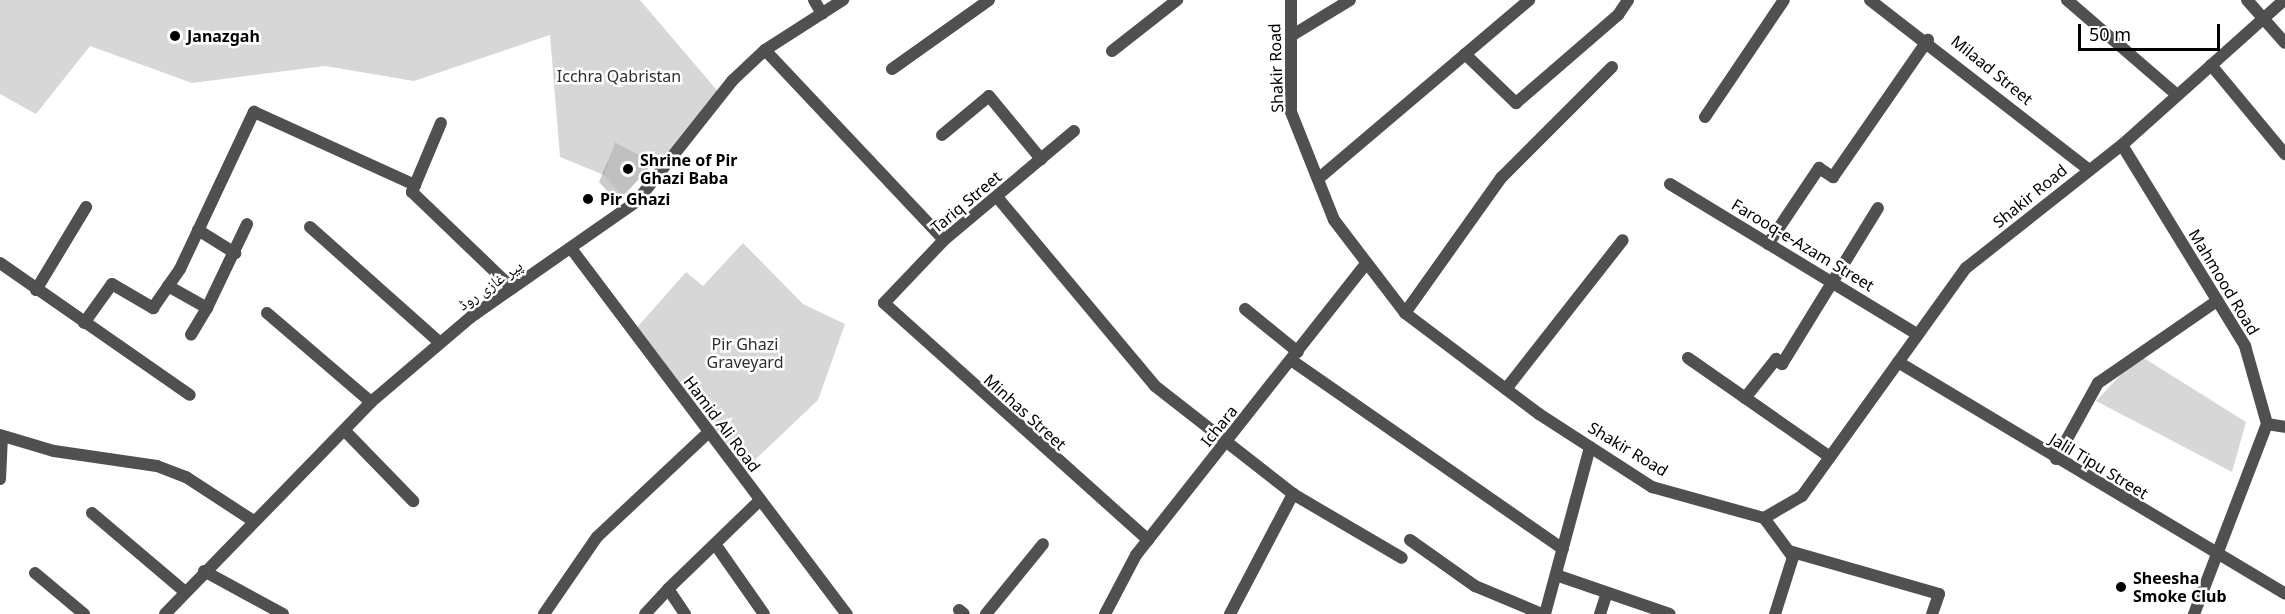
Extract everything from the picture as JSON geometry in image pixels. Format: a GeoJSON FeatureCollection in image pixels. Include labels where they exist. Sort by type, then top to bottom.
{"type":"FeatureCollection","features":[{"type":"Feature","properties":{"kind":"street"},"geometry":{"type":"LineString","coordinates":[[814,0],[822,14]]}},
{"type":"Feature","properties":{"kind":"street","name":"پیر غازی روڈ"},"geometry":{"type":"LineString","coordinates":[[165,614],[252,520],[345,431],[371,402],[440,343],[512,288],[573,251],[638,201],[721,94],[765,50],[843,0]]}},
{"type":"Feature","properties":{"kind":"street"},"geometry":{"type":"LineString","coordinates":[[892,69],[989,0]]}},
{"type":"Feature","properties":{"kind":"street"},"geometry":{"type":"LineString","coordinates":[[1112,51],[1177,0]]}},
{"type":"Feature","properties":{"kind":"street","name":"Shakir Road"},"geometry":{"type":"LineString","coordinates":[[1290,0],[1291,112],[1334,220],[1405,313],[1506,389],[1652,487],[1764,518],[1802,496],[1966,268],[2122,145],[2284,0]]}},
{"type":"Feature","properties":{"kind":"street"},"geometry":{"type":"LineString","coordinates":[[1291,36],[1350,0]]}},
{"type":"Feature","properties":{"kind":"street"},"geometry":{"type":"LineString","coordinates":[[1318,179],[1529,0]]}},
{"type":"Feature","properties":{"kind":"street"},"geometry":{"type":"LineString","coordinates":[[1465,54],[1516,103],[1618,15],[1628,0]]}},
{"type":"Feature","properties":{"kind":"street"},"geometry":{"type":"LineString","coordinates":[[1705,117],[1784,0]]}},
{"type":"Feature","properties":{"kind":"street","name":"Milaad Street"},"geometry":{"type":"LineString","coordinates":[[1870,0],[1928,40],[2089,170]]}},
{"type":"Feature","properties":{"kind":"street"},"geometry":{"type":"LineString","coordinates":[[2067,0],[2177,95]]}},
{"type":"Feature","properties":{"kind":"street"},"geometry":{"type":"LineString","coordinates":[[2247,0],[2285,44]]}},
{"type":"Feature","properties":{"kind":"street"},"geometry":{"type":"LineString","coordinates":[[1768,243],[1819,168],[1833,177],[1928,40]]}},
{"type":"Feature","properties":{"kind":"street"},"geometry":{"type":"LineString","coordinates":[[765,50],[944,240]]}},
{"type":"Feature","properties":{"kind":"street"},"geometry":{"type":"LineString","coordinates":[[2211,65],[2285,154]]}},
{"type":"Feature","properties":{"kind":"street"},"geometry":{"type":"LineString","coordinates":[[1405,313],[1501,178],[1612,67]]}},
{"type":"Feature","properties":{"kind":"street"},"geometry":{"type":"LineString","coordinates":[[942,135],[989,96],[1041,159]]}},
{"type":"Feature","properties":{"kind":"street"},"geometry":{"type":"LineString","coordinates":[[84,323],[110,284],[152,309],[168,286],[198,230],[254,112],[415,185]]}},
{"type":"Feature","properties":{"kind":"street"},"geometry":{"type":"LineString","coordinates":[[441,123],[412,192],[512,288]]}},
{"type":"Feature","properties":{"kind":"street","name":"Tariq Street"},"geometry":{"type":"LineString","coordinates":[[884,303],[944,240],[1074,131]]}},
{"type":"Feature","properties":{"kind":"street","name":"Mahmood Road"},"geometry":{"type":"LineString","coordinates":[[2122,145],[2245,346],[2267,424]]}},
{"type":"Feature","properties":{"kind":"street","name":"Farooq-e-Azam Street"},"geometry":{"type":"LineString","coordinates":[[1670,184],[1918,335]]}},
{"type":"Feature","properties":{"kind":"street"},"geometry":{"type":"LineString","coordinates":[[997,197],[1155,386],[1293,494],[1402,558]]}},
{"type":"Feature","properties":{"kind":"street"},"geometry":{"type":"LineString","coordinates":[[36,290],[86,207]]}},
{"type":"Feature","properties":{"kind":"street"},"geometry":{"type":"LineString","coordinates":[[1745,398],[1776,359],[1782,364],[1878,208]]}},
{"type":"Feature","properties":{"kind":"street"},"geometry":{"type":"LineString","coordinates":[[191,335],[235,253],[247,224]]}},
{"type":"Feature","properties":{"kind":"street"},"geometry":{"type":"LineString","coordinates":[[310,227],[440,343]]}},
{"type":"Feature","properties":{"kind":"street"},"geometry":{"type":"LineString","coordinates":[[198,230],[235,253]]}},
{"type":"Feature","properties":{"kind":"street"},"geometry":{"type":"LineString","coordinates":[[1506,389],[1623,240]]}},
{"type":"Feature","properties":{"kind":"street","name":"Hamid Ali Road"},"geometry":{"type":"LineString","coordinates":[[573,251],[759,501],[847,614]]}},
{"type":"Feature","properties":{"kind":"street"},"geometry":{"type":"LineString","coordinates":[[0,263],[190,395]]}},
{"type":"Feature","properties":{"kind":"street","name":"Ichara"},"geometry":{"type":"LineString","coordinates":[[1105,614],[1148,540],[1227,443],[1367,263]]}},
{"type":"Feature","properties":{"kind":"street"},"geometry":{"type":"LineString","coordinates":[[168,286],[207,308]]}},
{"type":"Feature","properties":{"kind":"street"},"geometry":{"type":"LineString","coordinates":[[2056,459],[2098,384],[2217,301]]}},
{"type":"Feature","properties":{"kind":"street","name":"Minhas Street"},"geometry":{"type":"LineString","coordinates":[[884,303],[1148,540]]}},
{"type":"Feature","properties":{"kind":"street"},"geometry":{"type":"LineString","coordinates":[[1245,309],[1294,356],[1563,549]]}},
{"type":"Feature","properties":{"kind":"street"},"geometry":{"type":"LineString","coordinates":[[267,313],[371,402]]}},
{"type":"Feature","properties":{"kind":"street"},"geometry":{"type":"LineString","coordinates":[[1688,358],[1830,457]]}},
{"type":"Feature","properties":{"kind":"street","name":"Jalil Tipu Street"},"geometry":{"type":"LineString","coordinates":[[1898,362],[2215,555],[2285,594]]}},
{"type":"Feature","properties":{"kind":"street"},"geometry":{"type":"LineString","coordinates":[[2194,614],[2267,424],[2285,428]]}},
{"type":"Feature","properties":{"kind":"street"},"geometry":{"type":"LineString","coordinates":[[345,431],[413,501]]}},
{"type":"Feature","properties":{"kind":"street"},"geometry":{"type":"LineString","coordinates":[[544,614],[597,537],[709,432]]}},
{"type":"Feature","properties":{"kind":"street"},"geometry":{"type":"LineString","coordinates":[[0,479],[1,436],[54,451],[156,466],[186,477],[252,520]]}},
{"type":"Feature","properties":{"kind":"street"},"geometry":{"type":"LineString","coordinates":[[1410,540],[1475,586],[1543,614],[1556,575],[1590,447]]}},
{"type":"Feature","properties":{"kind":"street"},"geometry":{"type":"LineString","coordinates":[[1230,614],[1293,494]]}},
{"type":"Feature","properties":{"kind":"street"},"geometry":{"type":"LineString","coordinates":[[645,614],[759,501]]}},
{"type":"Feature","properties":{"kind":"street"},"geometry":{"type":"LineString","coordinates":[[92,513],[185,592]]}},
{"type":"Feature","properties":{"kind":"street"},"geometry":{"type":"LineString","coordinates":[[1764,518],[1793,557],[1774,614]]}},
{"type":"Feature","properties":{"kind":"street"},"geometry":{"type":"LineString","coordinates":[[715,544],[764,614]]}},
{"type":"Feature","properties":{"kind":"street"},"geometry":{"type":"LineString","coordinates":[[986,614],[1043,544]]}},
{"type":"Feature","properties":{"kind":"street"},"geometry":{"type":"LineString","coordinates":[[1789,551],[1939,594],[1932,614]]}},
{"type":"Feature","properties":{"kind":"street"},"geometry":{"type":"LineString","coordinates":[[204,571],[283,614]]}},
{"type":"Feature","properties":{"kind":"street"},"geometry":{"type":"LineString","coordinates":[[35,573],[84,614]]}},
{"type":"Feature","properties":{"kind":"street"},"geometry":{"type":"LineString","coordinates":[[1556,575],[1670,614]]}},
{"type":"Feature","properties":{"kind":"street"},"geometry":{"type":"LineString","coordinates":[[668,589],[685,614]]}},
{"type":"Feature","properties":{"kind":"street"},"geometry":{"type":"LineString","coordinates":[[1600,614],[1607,593]]}},
{"type":"Feature","properties":{"kind":"green space","name":"Icchra Qabristan"},"geometry":{"type":"Polygon","coordinates":[[[0,0],[640,0],[721,95],[665,169],[615,142],[604,175],[560,157],[550,35],[414,81],[325,66],[192,83],[90,46],[36,114],[0,94],[0,0]]]}},
{"type":"Feature","properties":{"kind":"green space","name":"Pir Ghazi Graveyard"},"geometry":{"type":"Polygon","coordinates":[[[743,243],[803,304],[845,324],[818,400],[739,475],[633,332],[686,272],[703,286],[743,243]]]}},
{"type":"Feature","properties":{"kind":"green space"},"geometry":{"type":"Polygon","coordinates":[[[2139,355],[2246,422],[2232,472],[2096,401],[2139,355]]]}},
{"type":"Feature","properties":{"kind":"building","name":"Shrine of Pir Ghazi Baba"},"geometry":{"type":"Polygon","coordinates":[[[615,142],[654,163],[623,196],[604,175],[615,142]]]}},
{"type":"Feature","properties":{"kind":"place","name":"Janazgah"},"geometry":{"type":"Point","coordinates":[175,36]}},
{"type":"Feature","properties":{"kind":"place","name":"Shrine of Pir Ghazi Baba"},"geometry":{"type":"Point","coordinates":[628,169]}},
{"type":"Feature","properties":{"kind":"place","name":"Pir Ghazi"},"geometry":{"type":"Point","coordinates":[588,199]}},
{"type":"Feature","properties":{"kind":"place","name":"Sheesha Smoke Club"},"geometry":{"type":"Point","coordinates":[2121,587]}}]}
